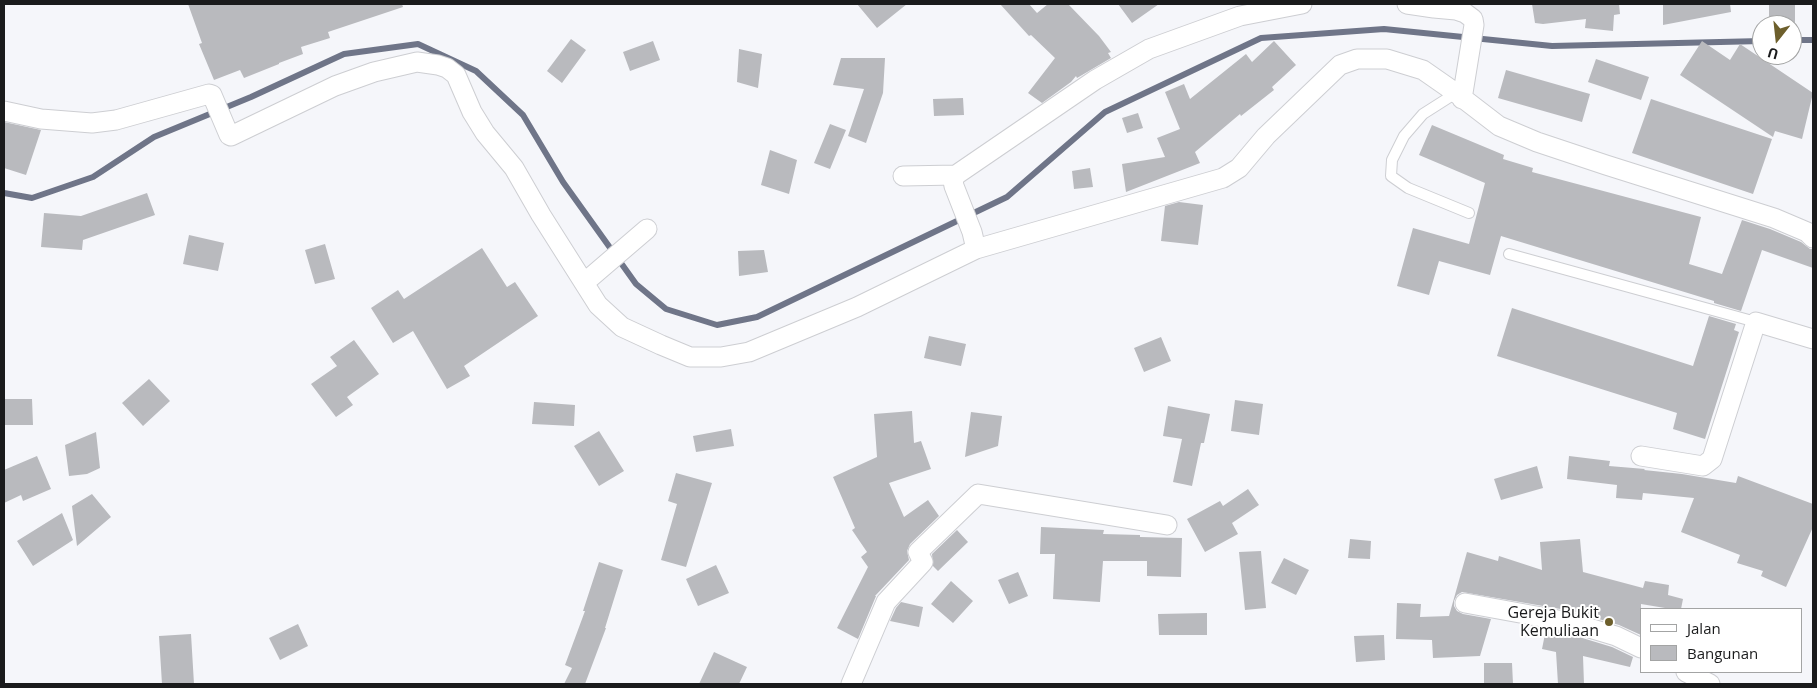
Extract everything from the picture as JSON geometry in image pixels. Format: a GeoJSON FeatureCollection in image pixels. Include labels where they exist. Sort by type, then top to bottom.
{"type":"FeatureCollection","features":[{"type":"Feature","properties":{"kind":"street"},"geometry":{"type":"LineString","coordinates":[[903,176],[956,182],[1095,80],[1149,49],[1240,16],[1302,4]]}},
{"type":"Feature","properties":{"kind":"street"},"geometry":{"type":"LineString","coordinates":[[1407,4],[1466,12],[1473,18],[1474,25],[1459,96]]}},
{"type":"Feature","properties":{"kind":"street"},"geometry":{"type":"LineString","coordinates":[[4,111],[41,119],[92,123],[116,120],[206,95],[212,95],[228,135],[231,136],[335,86],[374,72],[417,62],[447,68],[456,75],[472,112],[484,133],[514,168],[598,305],[622,327],[690,357],[721,357],[749,352],[857,307],[974,241],[1223,178],[1239,168],[1266,136],[1340,65],[1357,59],[1387,59],[1423,70],[1499,126],[1537,142],[1774,218],[1807,232],[1813,238]]}},
{"type":"Feature","properties":{"kind":"street"},"geometry":{"type":"LineString","coordinates":[[956,182],[974,241]]}},
{"type":"Feature","properties":{"kind":"street"},"geometry":{"type":"LineString","coordinates":[[584,283],[647,230]]}},
{"type":"Feature","properties":{"kind":"street"},"geometry":{"type":"LineString","coordinates":[[1640,456],[1703,466],[1712,459],[1756,322],[1813,339]]}},
{"type":"Feature","properties":{"kind":"street"},"geometry":{"type":"LineString","coordinates":[[851,684],[886,602],[923,562],[918,552],[978,494],[1167,525]]}},
{"type":"Feature","properties":{"kind":"street"},"geometry":{"type":"LineString","coordinates":[[1465,603],[1569,622],[1616,636],[1640,648]]}},
{"type":"Feature","properties":{"kind":"street"},"geometry":{"type":"LineString","coordinates":[[1688,673],[1710,684]]}},
{"type":"Feature","properties":{"kind":"lane"},"geometry":{"type":"LineString","coordinates":[[1459,96],[1423,114],[1404,136],[1392,160],[1391,176],[1408,188],[1469,212]]}},
{"type":"Feature","properties":{"kind":"lane"},"geometry":{"type":"LineString","coordinates":[[1509,254],[1756,322]]}},
{"type":"Feature","properties":{"kind":"building"},"geometry":{"type":"Polygon","coordinates":[[[188,4],[402,4],[403,7],[328,32],[330,38],[301,47],[303,54],[244,78],[240,70],[214,80],[199,44],[202,43],[188,4]]]}},
{"type":"Feature","properties":{"kind":"building"},"geometry":{"type":"Polygon","coordinates":[[[857,4],[907,4],[877,28],[857,4]]]}},
{"type":"Feature","properties":{"kind":"building"},"geometry":{"type":"Polygon","coordinates":[[[1000,4],[1029,4],[1037,13],[1048,4],[1068,4],[1099,36],[1111,52],[1108,53],[1111,58],[1077,78],[1076,76],[1071,82],[1042,103],[1028,93],[1055,58],[1031,35],[1029,36],[1000,4]]]}},
{"type":"Feature","properties":{"kind":"building"},"geometry":{"type":"Polygon","coordinates":[[[1118,4],[1159,4],[1132,23],[1118,4]]]}},
{"type":"Feature","properties":{"kind":"building"},"geometry":{"type":"Polygon","coordinates":[[[1532,4],[1619,4],[1620,14],[1614,15],[1613,31],[1585,28],[1586,19],[1543,24],[1535,23],[1532,4]]]}},
{"type":"Feature","properties":{"kind":"building"},"geometry":{"type":"Polygon","coordinates":[[[1663,4],[1730,4],[1731,12],[1663,25],[1663,4]]]}},
{"type":"Feature","properties":{"kind":"building"},"geometry":{"type":"Polygon","coordinates":[[[1769,4],[1795,4],[1795,15],[1769,15],[1769,4]]]}},
{"type":"Feature","properties":{"kind":"building"},"geometry":{"type":"Polygon","coordinates":[[[571,39],[586,50],[562,83],[547,71],[571,39]]]}},
{"type":"Feature","properties":{"kind":"building"},"geometry":{"type":"Polygon","coordinates":[[[653,41],[660,60],[630,71],[623,52],[653,41]]]}},
{"type":"Feature","properties":{"kind":"building"},"geometry":{"type":"Polygon","coordinates":[[[1274,41],[1296,65],[1272,87],[1274,90],[1241,116],[1240,114],[1195,152],[1200,163],[1126,192],[1122,164],[1165,157],[1157,138],[1180,129],[1165,92],[1184,84],[1190,99],[1246,54],[1252,62],[1274,41]]]}},
{"type":"Feature","properties":{"kind":"building"},"geometry":{"type":"Polygon","coordinates":[[[1702,41],[1730,60],[1740,44],[1752,52],[1752,65],[1771,65],[1813,93],[1802,139],[1775,131],[1773,137],[1680,75],[1702,41]]]}},
{"type":"Feature","properties":{"kind":"building"},"geometry":{"type":"Polygon","coordinates":[[[739,49],[762,54],[758,88],[737,82],[739,49]]]}},
{"type":"Feature","properties":{"kind":"building"},"geometry":{"type":"Polygon","coordinates":[[[841,58],[885,58],[883,93],[866,143],[848,136],[864,89],[833,85],[841,58]]]}},
{"type":"Feature","properties":{"kind":"building"},"geometry":{"type":"Polygon","coordinates":[[[1596,59],[1649,77],[1641,100],[1588,82],[1596,59]]]}},
{"type":"Feature","properties":{"kind":"building"},"geometry":{"type":"Polygon","coordinates":[[[1506,70],[1590,94],[1582,122],[1498,98],[1506,70]]]}},
{"type":"Feature","properties":{"kind":"building"},"geometry":{"type":"Polygon","coordinates":[[[963,98],[964,115],[934,116],[933,99],[963,98]]]}},
{"type":"Feature","properties":{"kind":"building"},"geometry":{"type":"Polygon","coordinates":[[[1651,99],[1772,139],[1753,194],[1632,153],[1651,99]]]}},
{"type":"Feature","properties":{"kind":"building"},"geometry":{"type":"Polygon","coordinates":[[[1138,113],[1143,128],[1127,133],[1122,118],[1138,113]]]}},
{"type":"Feature","properties":{"kind":"building"},"geometry":{"type":"Polygon","coordinates":[[[4,122],[41,130],[26,175],[4,168],[4,122]]]}},
{"type":"Feature","properties":{"kind":"building"},"geometry":{"type":"Polygon","coordinates":[[[830,124],[846,130],[830,169],[814,163],[830,124]]]}},
{"type":"Feature","properties":{"kind":"building"},"geometry":{"type":"Polygon","coordinates":[[[1432,125],[1504,155],[1503,159],[1533,168],[1532,172],[1701,217],[1689,264],[1722,274],[1742,220],[1770,229],[1813,249],[1813,268],[1762,250],[1741,311],[1501,236],[1490,275],[1439,261],[1429,295],[1397,286],[1413,228],[1469,244],[1485,183],[1419,155],[1432,125]]]}},
{"type":"Feature","properties":{"kind":"building"},"geometry":{"type":"Polygon","coordinates":[[[770,150],[797,160],[789,194],[761,185],[770,150]]]}},
{"type":"Feature","properties":{"kind":"building"},"geometry":{"type":"Polygon","coordinates":[[[1090,168],[1093,187],[1074,189],[1072,171],[1090,168]]]}},
{"type":"Feature","properties":{"kind":"building"},"geometry":{"type":"Polygon","coordinates":[[[147,193],[155,215],[83,240],[82,250],[41,247],[44,213],[81,216],[147,193]]]}},
{"type":"Feature","properties":{"kind":"building"},"geometry":{"type":"Polygon","coordinates":[[[1179,202],[1203,205],[1198,245],[1161,241],[1165,206],[1179,202]]]}},
{"type":"Feature","properties":{"kind":"building"},"geometry":{"type":"Polygon","coordinates":[[[189,235],[224,243],[218,271],[183,264],[189,235]]]}},
{"type":"Feature","properties":{"kind":"building"},"geometry":{"type":"Polygon","coordinates":[[[325,244],[335,279],[315,284],[305,250],[325,244]]]}},
{"type":"Feature","properties":{"kind":"building"},"geometry":{"type":"Polygon","coordinates":[[[482,248],[507,287],[515,282],[538,316],[464,366],[470,376],[447,389],[413,331],[393,343],[371,308],[398,290],[404,299],[482,248]]]}},
{"type":"Feature","properties":{"kind":"building"},"geometry":{"type":"Polygon","coordinates":[[[764,250],[768,272],[739,276],[738,251],[764,250]]]}},
{"type":"Feature","properties":{"kind":"building"},"geometry":{"type":"Polygon","coordinates":[[[1512,308],[1693,366],[1709,316],[1736,324],[1734,330],[1739,332],[1705,439],[1673,429],[1677,413],[1497,356],[1512,308]]]}},
{"type":"Feature","properties":{"kind":"building"},"geometry":{"type":"Polygon","coordinates":[[[929,336],[966,344],[961,366],[924,358],[929,336]]]}},
{"type":"Feature","properties":{"kind":"building"},"geometry":{"type":"Polygon","coordinates":[[[1161,337],[1171,361],[1144,372],[1134,348],[1161,337]]]}},
{"type":"Feature","properties":{"kind":"building"},"geometry":{"type":"Polygon","coordinates":[[[354,340],[379,374],[347,397],[353,405],[336,417],[311,384],[337,366],[330,357],[354,340]]]}},
{"type":"Feature","properties":{"kind":"building"},"geometry":{"type":"Polygon","coordinates":[[[149,379],[170,401],[143,426],[122,403],[149,379]]]}},
{"type":"Feature","properties":{"kind":"building"},"geometry":{"type":"Polygon","coordinates":[[[4,399],[32,399],[33,425],[4,425],[4,399]]]}},
{"type":"Feature","properties":{"kind":"building"},"geometry":{"type":"Polygon","coordinates":[[[1235,400],[1263,404],[1259,435],[1231,431],[1235,400]]]}},
{"type":"Feature","properties":{"kind":"building"},"geometry":{"type":"Polygon","coordinates":[[[534,402],[575,405],[574,426],[532,424],[534,402]]]}},
{"type":"Feature","properties":{"kind":"building"},"geometry":{"type":"Polygon","coordinates":[[[1168,406],[1210,414],[1204,443],[1201,443],[1192,486],[1173,482],[1182,439],[1163,436],[1168,406]]]}},
{"type":"Feature","properties":{"kind":"building"},"geometry":{"type":"Polygon","coordinates":[[[912,411],[914,443],[921,441],[931,469],[889,483],[904,517],[928,500],[939,516],[910,544],[907,551],[909,560],[875,596],[858,639],[837,628],[868,567],[861,557],[867,552],[852,530],[855,528],[833,477],[877,457],[874,414],[912,411]]]}},
{"type":"Feature","properties":{"kind":"building"},"geometry":{"type":"Polygon","coordinates":[[[971,412],[1002,416],[998,446],[965,457],[971,412]]]}},
{"type":"Feature","properties":{"kind":"building"},"geometry":{"type":"Polygon","coordinates":[[[731,429],[734,446],[696,452],[693,436],[731,429]]]}},
{"type":"Feature","properties":{"kind":"building"},"geometry":{"type":"Polygon","coordinates":[[[599,431],[624,471],[599,486],[574,446],[599,431]]]}},
{"type":"Feature","properties":{"kind":"building"},"geometry":{"type":"Polygon","coordinates":[[[96,432],[100,468],[87,474],[69,476],[65,445],[96,432]]]}},
{"type":"Feature","properties":{"kind":"building"},"geometry":{"type":"Polygon","coordinates":[[[37,456],[51,489],[23,501],[21,495],[4,503],[4,470],[37,456]]]}},
{"type":"Feature","properties":{"kind":"building"},"geometry":{"type":"Polygon","coordinates":[[[1569,456],[1610,461],[1609,466],[1645,469],[1736,483],[1738,476],[1813,504],[1813,527],[1786,587],[1761,576],[1763,571],[1737,563],[1740,555],[1681,532],[1694,498],[1643,493],[1642,500],[1616,498],[1617,485],[1567,479],[1569,456]]]}},
{"type":"Feature","properties":{"kind":"building"},"geometry":{"type":"Polygon","coordinates":[[[1537,466],[1543,488],[1501,500],[1494,479],[1537,466]]]}},
{"type":"Feature","properties":{"kind":"building"},"geometry":{"type":"Polygon","coordinates":[[[676,473],[712,483],[686,567],[661,560],[677,504],[668,501],[676,473]]]}},
{"type":"Feature","properties":{"kind":"building"},"geometry":{"type":"Polygon","coordinates":[[[1248,489],[1259,505],[1232,523],[1238,534],[1205,552],[1187,519],[1220,501],[1223,506],[1248,489]]]}},
{"type":"Feature","properties":{"kind":"building"},"geometry":{"type":"Polygon","coordinates":[[[92,494],[111,517],[77,546],[72,506],[92,494]]]}},
{"type":"Feature","properties":{"kind":"building"},"geometry":{"type":"Polygon","coordinates":[[[62,513],[73,540],[33,566],[17,541],[62,513]]]}},
{"type":"Feature","properties":{"kind":"building"},"geometry":{"type":"Polygon","coordinates":[[[1041,527],[1104,530],[1103,534],[1140,535],[1140,537],[1182,538],[1181,577],[1147,576],[1147,561],[1103,561],[1100,602],[1053,599],[1055,554],[1040,554],[1041,527]]]}},
{"type":"Feature","properties":{"kind":"building"},"geometry":{"type":"Polygon","coordinates":[[[957,530],[968,542],[938,571],[933,566],[932,554],[957,530]]]}},
{"type":"Feature","properties":{"kind":"building"},"geometry":{"type":"Polygon","coordinates":[[[1350,539],[1371,541],[1370,559],[1348,558],[1350,539]]]}},
{"type":"Feature","properties":{"kind":"building"},"geometry":{"type":"Polygon","coordinates":[[[1580,539],[1583,572],[1643,588],[1645,581],[1669,585],[1668,595],[1683,599],[1681,608],[1665,608],[1641,604],[1640,635],[1619,625],[1572,611],[1462,592],[1457,595],[1454,601],[1457,611],[1463,614],[1491,619],[1480,656],[1433,658],[1432,640],[1396,639],[1397,603],[1421,604],[1420,617],[1449,616],[1467,552],[1498,561],[1499,556],[1542,570],[1540,542],[1580,539]]]}},
{"type":"Feature","properties":{"kind":"building"},"geometry":{"type":"Polygon","coordinates":[[[1261,551],[1266,608],[1245,610],[1239,552],[1261,551]]]}},
{"type":"Feature","properties":{"kind":"building"},"geometry":{"type":"Polygon","coordinates":[[[1284,558],[1309,570],[1296,595],[1271,583],[1284,558]]]}},
{"type":"Feature","properties":{"kind":"building"},"geometry":{"type":"Polygon","coordinates":[[[599,562],[623,570],[606,628],[585,684],[564,684],[572,668],[565,665],[585,611],[583,611],[599,562]]]}},
{"type":"Feature","properties":{"kind":"building"},"geometry":{"type":"Polygon","coordinates":[[[716,565],[729,593],[698,606],[686,579],[716,565]]]}},
{"type":"Feature","properties":{"kind":"building"},"geometry":{"type":"Polygon","coordinates":[[[1018,572],[1028,596],[1009,604],[998,580],[1018,572]]]}},
{"type":"Feature","properties":{"kind":"building"},"geometry":{"type":"Polygon","coordinates":[[[951,581],[973,601],[953,623],[931,604],[951,581]]]}},
{"type":"Feature","properties":{"kind":"building"},"geometry":{"type":"Polygon","coordinates":[[[901,602],[923,607],[919,627],[890,621],[901,602]]]}},
{"type":"Feature","properties":{"kind":"building"},"geometry":{"type":"Polygon","coordinates":[[[1207,613],[1207,635],[1159,635],[1158,614],[1207,613]]]}},
{"type":"Feature","properties":{"kind":"building"},"geometry":{"type":"Polygon","coordinates":[[[298,624],[308,646],[280,660],[269,638],[298,624]]]}},
{"type":"Feature","properties":{"kind":"building"},"geometry":{"type":"Polygon","coordinates":[[[1546,629],[1612,647],[1633,657],[1630,667],[1583,656],[1584,684],[1558,684],[1556,652],[1542,649],[1546,629]]]}},
{"type":"Feature","properties":{"kind":"building"},"geometry":{"type":"Polygon","coordinates":[[[191,634],[194,684],[162,684],[159,636],[191,634]]]}},
{"type":"Feature","properties":{"kind":"building"},"geometry":{"type":"Polygon","coordinates":[[[1384,635],[1385,660],[1356,662],[1354,636],[1384,635]]]}},
{"type":"Feature","properties":{"kind":"building"},"geometry":{"type":"Polygon","coordinates":[[[714,652],[747,667],[739,684],[699,684],[714,652]]]}},
{"type":"Feature","properties":{"kind":"building"},"geometry":{"type":"Polygon","coordinates":[[[1484,663],[1512,663],[1513,684],[1484,684],[1484,663]]]}},
{"type":"Feature","properties":{"kind":"waterway"},"geometry":{"type":"LineString","coordinates":[[4,193],[32,198],[93,177],[154,137],[251,97],[344,54],[418,44],[476,71],[523,115],[563,182],[636,284],[666,309],[717,325],[757,317],[1007,197],[1105,112],[1261,38],[1384,29],[1552,46],[1752,41]]}},
{"type":"Feature","properties":{"kind":"waterway"},"geometry":{"type":"LineString","coordinates":[[1802,40],[1813,40]]}},
{"type":"Feature","properties":{"kind":"place","name":"Gereja Bukit Kemuliaan"},"geometry":{"type":"Point","coordinates":[1609,622]}}]}
